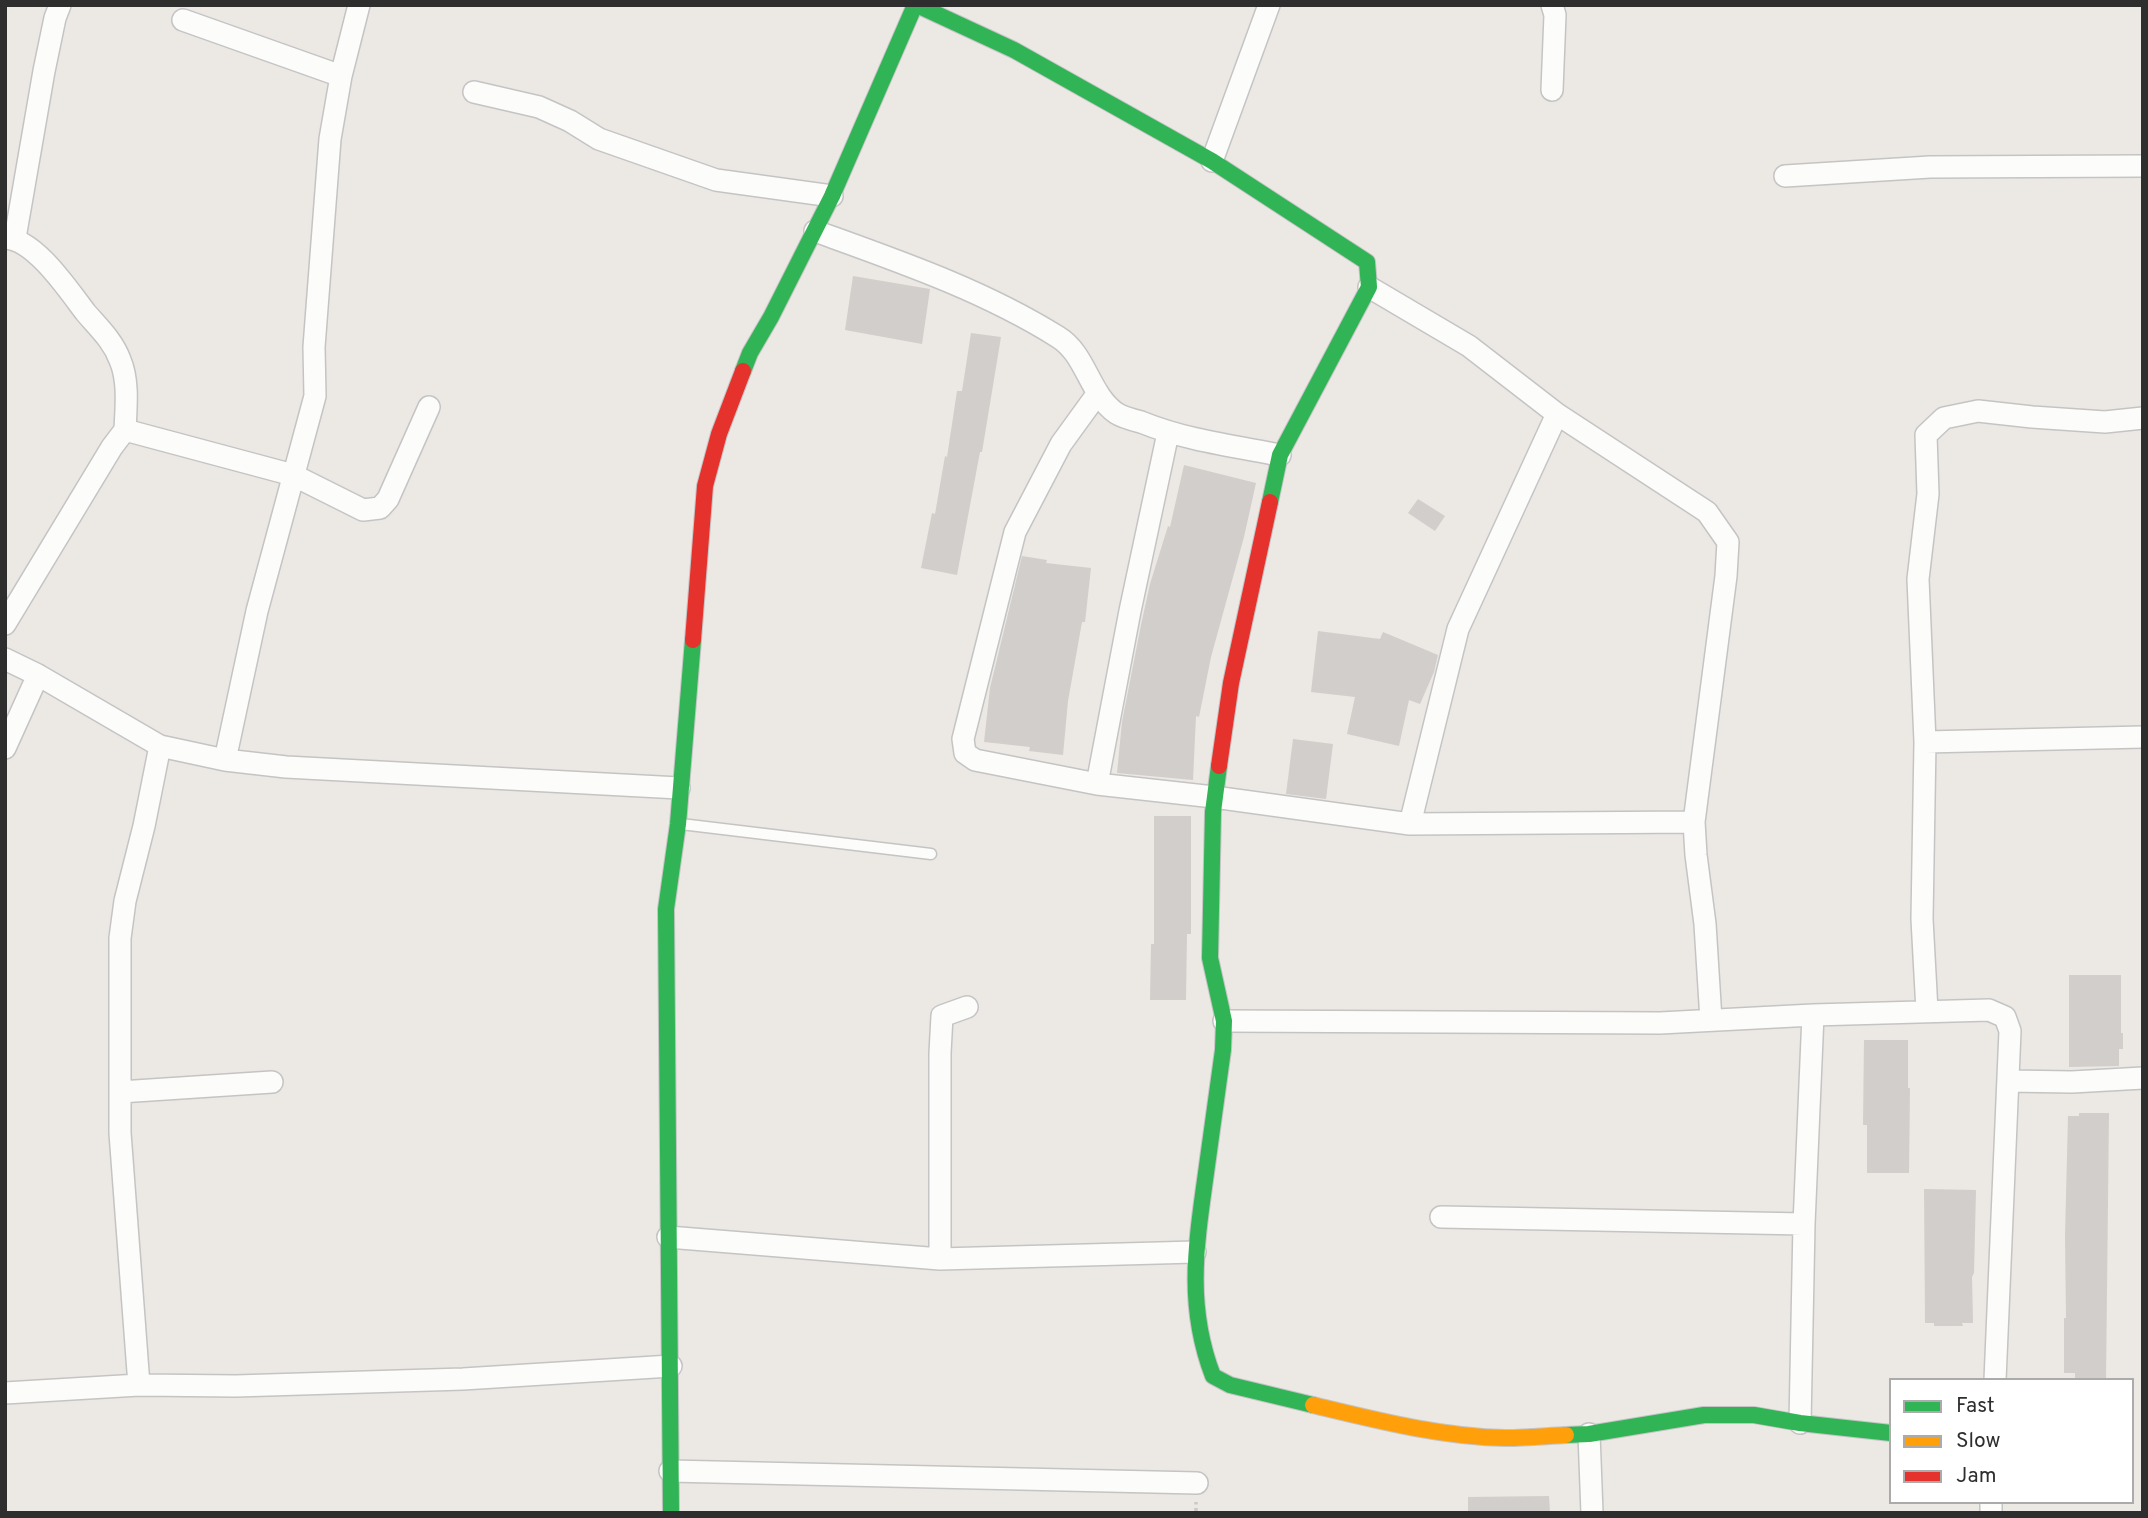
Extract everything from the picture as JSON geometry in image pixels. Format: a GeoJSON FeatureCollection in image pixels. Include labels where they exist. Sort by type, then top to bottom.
{"type":"FeatureCollection","features":[{"type":"Feature","properties":{"kind":"street"},"geometry":{"type":"LineString","coordinates":[[5,624],[112,447],[125,430],[126,390],[121,362],[110,340],[47,263],[10,238],[55,18],[60,5]]}},
{"type":"Feature","properties":{"kind":"street"},"geometry":{"type":"LineString","coordinates":[[225,760],[257,611],[315,396],[314,347],[330,139],[341,76],[359,5]]}},
{"type":"Feature","properties":{"kind":"street"},"geometry":{"type":"LineString","coordinates":[[671,1513],[666,909],[678,824],[705,486],[719,434],[750,353],[832,196],[916,5],[1014,50],[1212,161],[1367,262],[1368,287],[1280,455],[1231,683],[1214,797],[1210,958],[1224,1021],[1223,1050],[1195,1252],[1196,1321],[1213,1376],[1230,1385],[1382,1421],[1459,1434],[1506,1438],[1589,1434],[1704,1415],[1754,1415],[1889,1433]]}},
{"type":"Feature","properties":{"kind":"street"},"geometry":{"type":"LineString","coordinates":[[1212,161],[1269,5]]}},
{"type":"Feature","properties":{"kind":"street"},"geometry":{"type":"LineString","coordinates":[[1552,5],[1555,15],[1552,90]]}},
{"type":"Feature","properties":{"kind":"street"},"geometry":{"type":"LineString","coordinates":[[183,20],[341,76]]}},
{"type":"Feature","properties":{"kind":"street"},"geometry":{"type":"LineString","coordinates":[[474,92],[539,107],[570,121],[599,139],[716,180],[832,196]]}},
{"type":"Feature","properties":{"kind":"street"},"geometry":{"type":"LineString","coordinates":[[1785,176],[1930,167],[2143,166]]}},
{"type":"Feature","properties":{"kind":"street"},"geometry":{"type":"LineString","coordinates":[[815,231],[913,267],[1023,315],[1064,341],[1085,368],[1098,393],[1116,413],[1168,433],[1280,455]]}},
{"type":"Feature","properties":{"kind":"street"},"geometry":{"type":"LineString","coordinates":[[1368,287],[1469,346],[1557,414],[1707,512],[1728,542],[1726,576],[1694,822],[1711,1020]]}},
{"type":"Feature","properties":{"kind":"street"},"geometry":{"type":"LineString","coordinates":[[1098,393],[1061,444],[1015,532],[962,739],[965,753],[975,760],[1097,784],[1410,824],[1694,822]]}},
{"type":"Feature","properties":{"kind":"street"},"geometry":{"type":"LineString","coordinates":[[125,430],[293,475],[363,510],[380,508],[388,499],[429,407]]}},
{"type":"Feature","properties":{"kind":"street"},"geometry":{"type":"LineString","coordinates":[[1927,1011],[1922,919],[1925,742],[1918,579],[1928,494],[1926,435],[1944,418],[1978,411],[2105,422],[2143,418]]}},
{"type":"Feature","properties":{"kind":"street"},"geometry":{"type":"LineString","coordinates":[[1410,824],[1458,629],[1557,414]]}},
{"type":"Feature","properties":{"kind":"street"},"geometry":{"type":"LineString","coordinates":[[1097,784],[1168,433]]}},
{"type":"Feature","properties":{"kind":"street"},"geometry":{"type":"LineString","coordinates":[[5,659],[38,675],[160,746],[225,760],[286,768],[680,788]]}},
{"type":"Feature","properties":{"kind":"street"},"geometry":{"type":"LineString","coordinates":[[5,748],[38,675]]}},
{"type":"Feature","properties":{"kind":"street"},"geometry":{"type":"LineString","coordinates":[[1925,742],[2143,737]]}},
{"type":"Feature","properties":{"kind":"street"},"geometry":{"type":"LineString","coordinates":[[139,1385],[120,1133],[120,938],[125,901],[160,746]]}},
{"type":"Feature","properties":{"kind":"street"},"geometry":{"type":"LineString","coordinates":[[940,1259],[942,1016],[967,1007]]}},
{"type":"Feature","properties":{"kind":"street"},"geometry":{"type":"LineString","coordinates":[[1224,1021],[1660,1023],[1989,1010],[2005,1017],[2010,1031],[1995,1378]]}},
{"type":"Feature","properties":{"kind":"street"},"geometry":{"type":"LineString","coordinates":[[1800,1423],[1804,1224],[1813,1015]]}},
{"type":"Feature","properties":{"kind":"street"},"geometry":{"type":"LineString","coordinates":[[2008,1081],[2072,1082],[2143,1078]]}},
{"type":"Feature","properties":{"kind":"street"},"geometry":{"type":"LineString","coordinates":[[120,1092],[272,1082]]}},
{"type":"Feature","properties":{"kind":"street"},"geometry":{"type":"LineString","coordinates":[[1441,1217],[1804,1224]]}},
{"type":"Feature","properties":{"kind":"street"},"geometry":{"type":"LineString","coordinates":[[668,1237],[940,1259],[1195,1252]]}},
{"type":"Feature","properties":{"kind":"street"},"geometry":{"type":"LineString","coordinates":[[5,1394],[139,1385],[236,1386],[450,1379],[670,1366]]}},
{"type":"Feature","properties":{"kind":"street"},"geometry":{"type":"LineString","coordinates":[[1589,1434],[1592,1513]]}},
{"type":"Feature","properties":{"kind":"street"},"geometry":{"type":"LineString","coordinates":[[670,1471],[1197,1483]]}},
{"type":"Feature","properties":{"kind":"lane"},"geometry":{"type":"LineString","coordinates":[[678,824],[931,854]]}},
{"type":"Feature","properties":{"kind":"building"},"geometry":{"type":"Polygon","coordinates":[[[853,276],[930,289],[922,344],[845,330],[853,276]]]}},
{"type":"Feature","properties":{"kind":"building"},"geometry":{"type":"Polygon","coordinates":[[[971,333],[1001,337],[982,452],[957,575],[921,568],[932,513],[935,514],[945,456],[947,457],[957,391],[962,391],[971,333]]]}},
{"type":"Feature","properties":{"kind":"building"},"geometry":{"type":"Polygon","coordinates":[[[1184,465],[1256,483],[1211,657],[1199,717],[1196,716],[1193,780],[1117,773],[1122,722],[1141,625],[1150,584],[1168,526],[1170,527],[1184,465]]]}},
{"type":"Feature","properties":{"kind":"building"},"geometry":{"type":"Polygon","coordinates":[[[1418,499],[1445,516],[1435,531],[1408,513],[1418,499]]]}},
{"type":"Feature","properties":{"kind":"building"},"geometry":{"type":"Polygon","coordinates":[[[1022,556],[1047,560],[1046,563],[1091,568],[1085,622],[1082,622],[1068,701],[1063,755],[1029,751],[1030,747],[984,742],[990,688],[1022,556]]]}},
{"type":"Feature","properties":{"kind":"building"},"geometry":{"type":"Polygon","coordinates":[[[1318,631],[1380,639],[1383,632],[1438,655],[1434,672],[1420,704],[1409,700],[1399,746],[1347,734],[1355,697],[1311,692],[1318,631]]]}},
{"type":"Feature","properties":{"kind":"building"},"geometry":{"type":"Polygon","coordinates":[[[1293,739],[1333,744],[1326,799],[1286,794],[1293,739]]]}},
{"type":"Feature","properties":{"kind":"building"},"geometry":{"type":"Polygon","coordinates":[[[1154,816],[1191,816],[1191,934],[1187,934],[1186,1000],[1150,1000],[1151,944],[1154,944],[1154,816]]]}},
{"type":"Feature","properties":{"kind":"building"},"geometry":{"type":"Polygon","coordinates":[[[2069,975],[2121,975],[2123,1049],[2119,1049],[2119,1066],[2069,1067],[2069,975]]]}},
{"type":"Feature","properties":{"kind":"building"},"geometry":{"type":"Polygon","coordinates":[[[1864,1040],[1908,1040],[1909,1173],[1867,1173],[1867,1125],[1863,1125],[1864,1040]]]}},
{"type":"Feature","properties":{"kind":"building"},"geometry":{"type":"Polygon","coordinates":[[[2079,1113],[2109,1113],[2106,1378],[2075,1378],[2075,1373],[2064,1373],[2068,1116],[2079,1116],[2079,1113]]]}},
{"type":"Feature","properties":{"kind":"building"},"geometry":{"type":"Polygon","coordinates":[[[1924,1189],[1976,1190],[1973,1323],[1962,1323],[1963,1326],[1934,1326],[1934,1323],[1925,1323],[1924,1189]]]}},
{"type":"Feature","properties":{"kind":"building"},"geometry":{"type":"Polygon","coordinates":[[[1549,1496],[1550,1513],[1468,1513],[1468,1497],[1549,1496]]]}},
{"type":"Feature","properties":{"kind":"traffic: fast"},"geometry":{"type":"LineString","coordinates":[[743,371],[832,196],[915,5]]}},
{"type":"Feature","properties":{"kind":"traffic: fast"},"geometry":{"type":"LineString","coordinates":[[917,5],[1014,50],[1212,161],[1367,262],[1369,287],[1280,455],[1270,502]]}},
{"type":"Feature","properties":{"kind":"traffic: fast"},"geometry":{"type":"LineString","coordinates":[[671,1513],[666,909],[678,824],[693,640]]}},
{"type":"Feature","properties":{"kind":"traffic: fast"},"geometry":{"type":"LineString","coordinates":[[1219,766],[1213,812],[1210,958],[1224,1021],[1223,1050],[1197,1250],[1196,1300],[1199,1325],[1213,1376],[1230,1385],[1313,1405]]}},
{"type":"Feature","properties":{"kind":"traffic: fast"},"geometry":{"type":"LineString","coordinates":[[1566,1435],[1589,1434],[1704,1415],[1754,1415],[1889,1433]]}},
{"type":"Feature","properties":{"kind":"traffic: slow"},"geometry":{"type":"LineString","coordinates":[[1313,1405],[1457,1435],[1506,1438],[1566,1435]]}},
{"type":"Feature","properties":{"kind":"traffic: jam"},"geometry":{"type":"LineString","coordinates":[[693,640],[705,486],[719,434],[743,371]]}},
{"type":"Feature","properties":{"kind":"traffic: jam"},"geometry":{"type":"LineString","coordinates":[[1219,766],[1231,683],[1270,502]]}}]}
